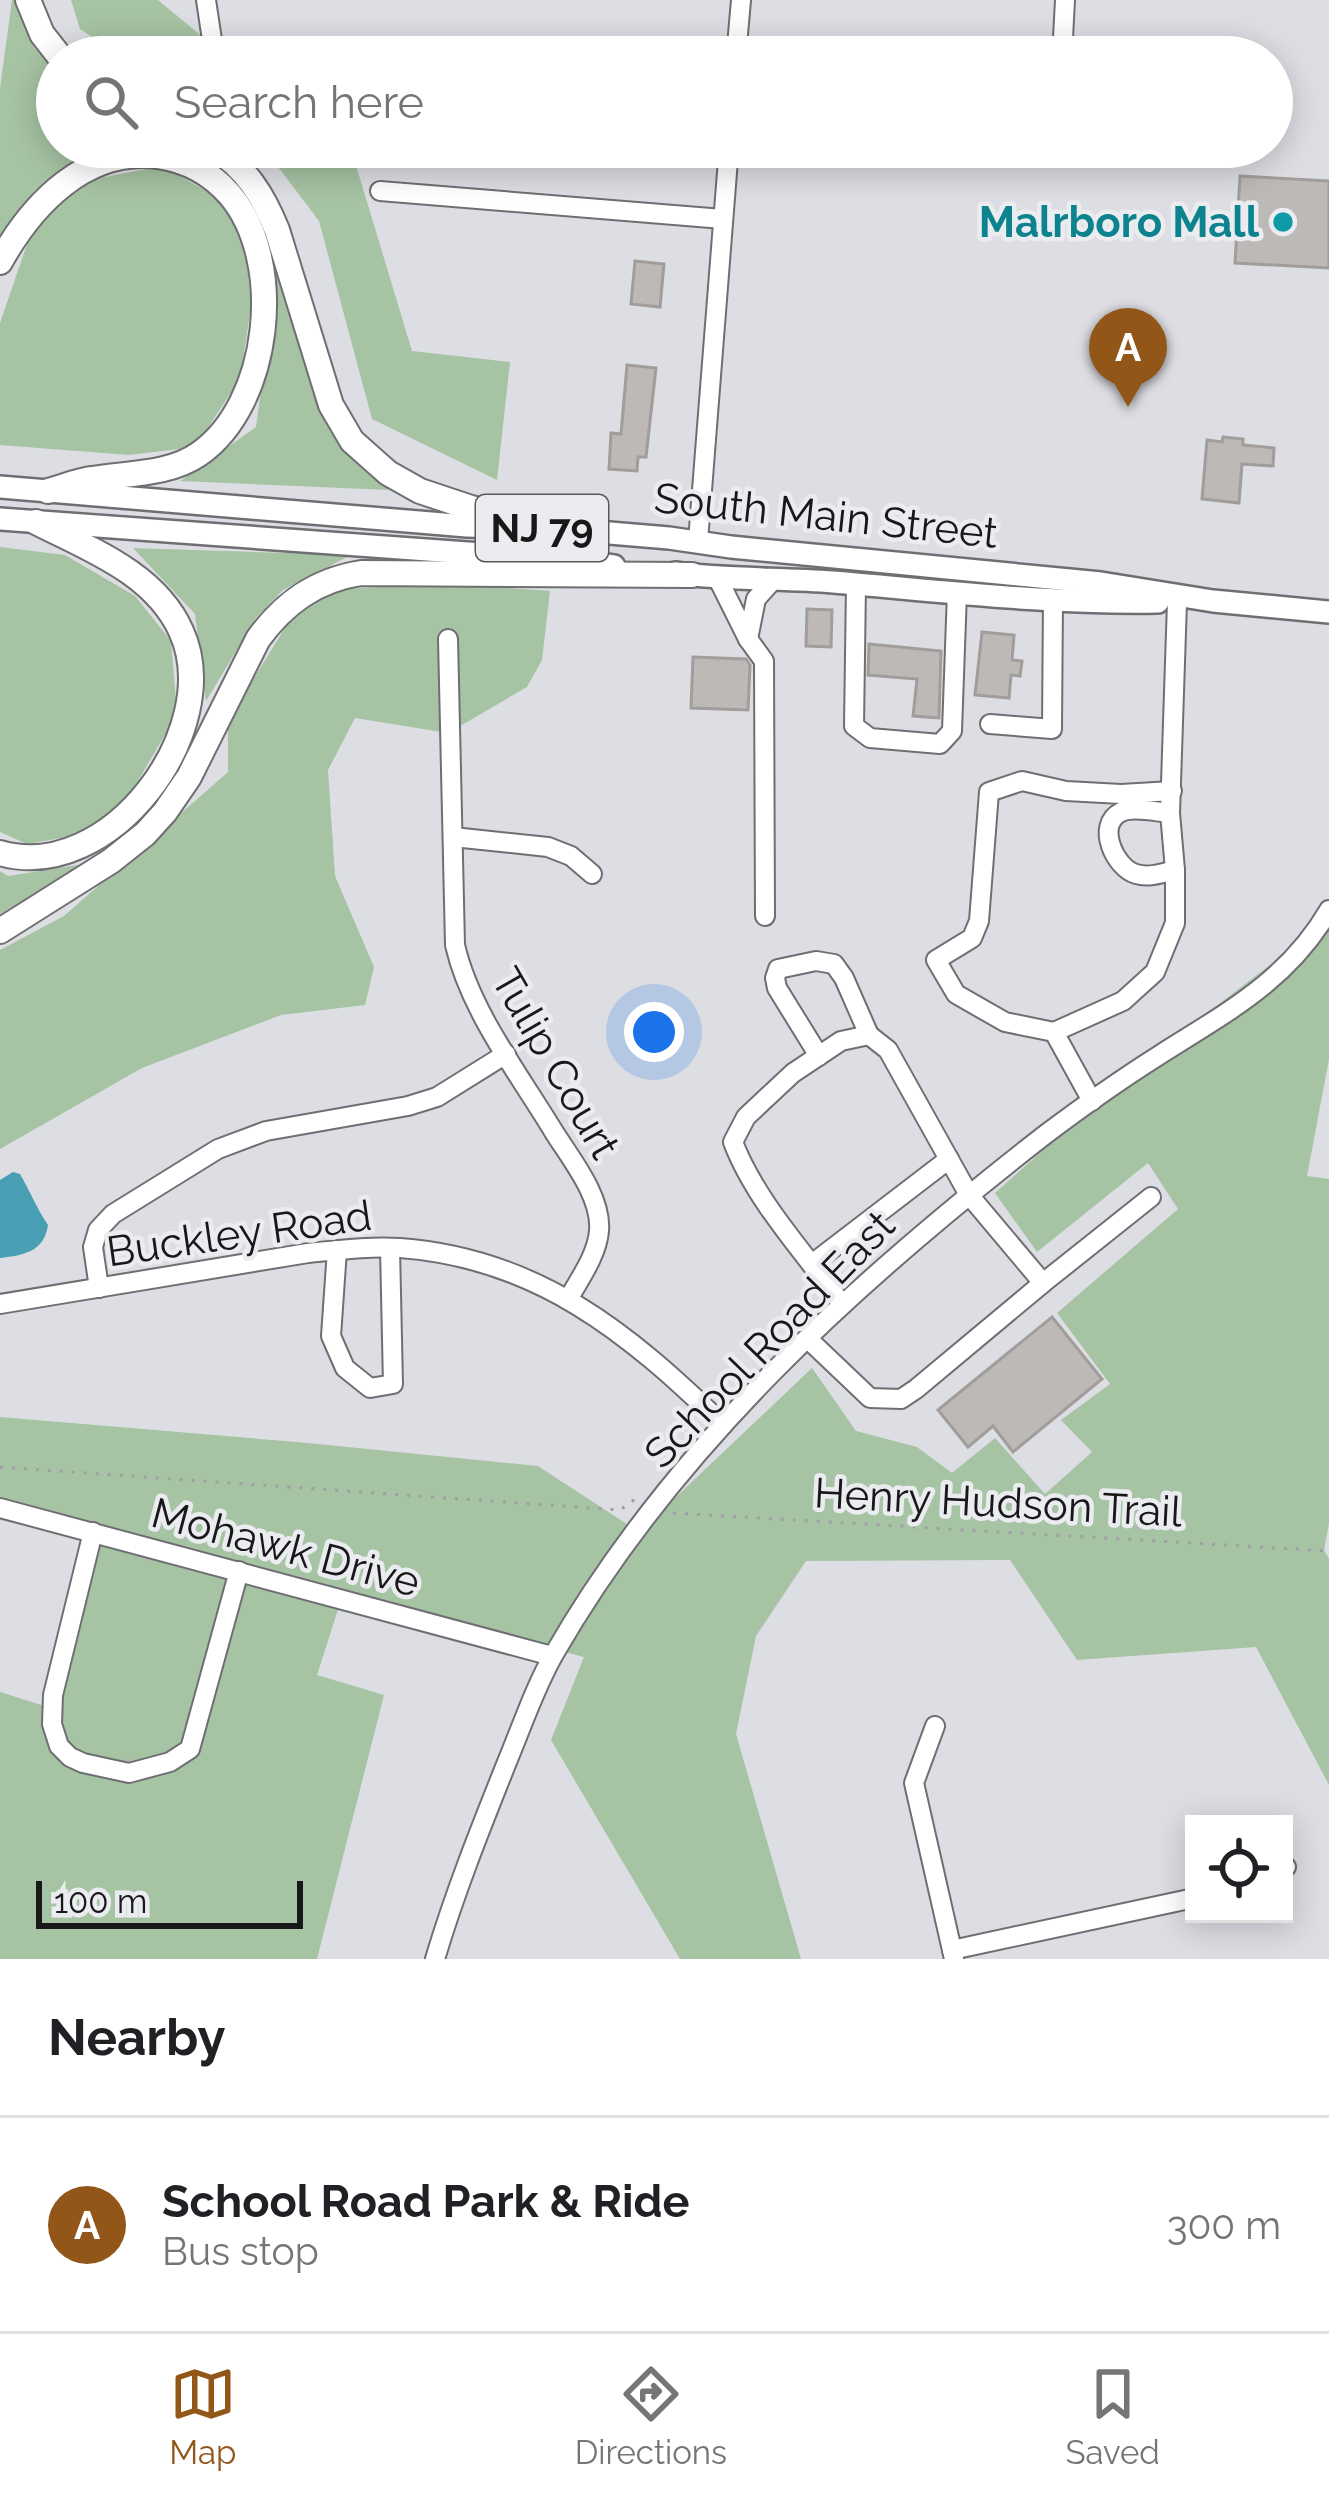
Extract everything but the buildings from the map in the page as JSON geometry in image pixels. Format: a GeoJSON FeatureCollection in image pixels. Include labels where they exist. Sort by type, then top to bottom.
{"type":"FeatureCollection","features":[{"type":"Feature","properties":{"kind":"highway"},"geometry":{"type":"LineString","coordinates":[[28,0],[44,36]]}},
{"type":"Feature","properties":{"kind":"highway"},"geometry":{"type":"LineString","coordinates":[[0,262],[25,222],[66,182],[93,168]]}},
{"type":"Feature","properties":{"kind":"highway"},"geometry":{"type":"LineString","coordinates":[[48,491],[85,480],[180,465],[214,442],[236,412],[262,342],[260,267],[244,217],[229,194],[196,168]]}},
{"type":"Feature","properties":{"kind":"highway"},"geometry":{"type":"LineString","coordinates":[[240,168],[278,230],[331,405],[352,441],[372,461],[420,491],[562,529]]}},
{"type":"Feature","properties":{"kind":"highway"},"geometry":{"type":"LineString","coordinates":[[0,853],[32,859],[56,856],[93,842],[113,827],[168,760],[185,712],[190,678],[181,631],[149,588],[120,566],[36,522]]}},
{"type":"Feature","properties":{"kind":"highway"},"geometry":{"type":"LineString","coordinates":[[0,931],[145,834],[189,777],[270,622],[293,600],[329,580],[361,573],[705,576]]}},
{"type":"Feature","properties":{"kind":"main road","name":"South Main Street"},"geometry":{"type":"LineString","coordinates":[[2,487],[467,526],[562,529],[1101,583],[1213,601],[1329,612]]}},
{"type":"Feature","properties":{"kind":"main road","name":"South Main Street"},"geometry":{"type":"LineString","coordinates":[[0,519],[1098,603],[1213,601]]}},
{"type":"Feature","properties":{"kind":"street"},"geometry":{"type":"LineString","coordinates":[[206,0],[211,36]]}},
{"type":"Feature","properties":{"kind":"street"},"geometry":{"type":"LineString","coordinates":[[738,36],[741,0]]}},
{"type":"Feature","properties":{"kind":"street"},"geometry":{"type":"LineString","coordinates":[[1063,36],[1065,0]]}},
{"type":"Feature","properties":{"kind":"street"},"geometry":{"type":"LineString","coordinates":[[698,542],[727,168]]}},
{"type":"Feature","properties":{"kind":"street"},"geometry":{"type":"LineString","coordinates":[[380,191],[723,219]]}},
{"type":"Feature","properties":{"kind":"street"},"geometry":{"type":"LineString","coordinates":[[705,576],[764,661],[765,916]]}},
{"type":"Feature","properties":{"kind":"street"},"geometry":{"type":"LineString","coordinates":[[748,639],[757,599],[774,580]]}},
{"type":"Feature","properties":{"kind":"street"},"geometry":{"type":"LineString","coordinates":[[856,584],[854,725],[870,739],[940,743],[952,731],[957,592]]}},
{"type":"Feature","properties":{"kind":"street"},"geometry":{"type":"LineString","coordinates":[[990,724],[1052,729],[1053,599]]}},
{"type":"Feature","properties":{"kind":"street"},"geometry":{"type":"LineString","coordinates":[[1172,791],[1066,791],[1022,781],[989,792],[979,921],[972,938],[936,960],[956,994],[1005,1022],[1054,1032],[1124,1001],[1155,972],[1174,923],[1169,812],[1172,791],[1178,602]]}},
{"type":"Feature","properties":{"kind":"street","name":"Tulip Court"},"geometry":{"type":"LineString","coordinates":[[448,639],[455,945],[467,987],[580,1173],[597,1210],[600,1230],[595,1250],[569,1298]]}},
{"type":"Feature","properties":{"kind":"street"},"geometry":{"type":"LineString","coordinates":[[1169,812],[1119,812],[1110,822],[1108,836],[1129,872],[1142,876],[1175,870]]}},
{"type":"Feature","properties":{"kind":"street"},"geometry":{"type":"LineString","coordinates":[[453,837],[548,847],[571,856],[592,874]]}},
{"type":"Feature","properties":{"kind":"street","name":"School Road East"},"geometry":{"type":"LineString","coordinates":[[435,1959],[463,1871],[552,1656],[691,1460],[842,1304],[969,1195],[1092,1101],[1259,992],[1322,935],[1329,910]]}},
{"type":"Feature","properties":{"kind":"street"},"geometry":{"type":"LineString","coordinates":[[818,1056],[777,988],[778,969],[816,961],[834,964],[869,1035],[888,1050],[969,1195],[1043,1283]]}},
{"type":"Feature","properties":{"kind":"street"},"geometry":{"type":"LineString","coordinates":[[1054,1032],[1092,1101]]}},
{"type":"Feature","properties":{"kind":"street"},"geometry":{"type":"LineString","coordinates":[[842,1304],[760,1192],[734,1142],[746,1117],[793,1073],[841,1041],[869,1035]]}},
{"type":"Feature","properties":{"kind":"street"},"geometry":{"type":"LineString","coordinates":[[99,1288],[93,1247],[98,1230],[113,1214],[218,1149],[266,1131],[437,1097],[506,1054]]}},
{"type":"Feature","properties":{"kind":"street"},"geometry":{"type":"LineString","coordinates":[[812,1264],[949,1159]]}},
{"type":"Feature","properties":{"kind":"street"},"geometry":{"type":"LineString","coordinates":[[808,1339],[870,1398],[901,1399],[1150,1198]]}},
{"type":"Feature","properties":{"kind":"street"},"geometry":{"type":"LineString","coordinates":[[337,1250],[331,1336],[345,1369],[370,1388],[393,1384],[390,1248]]}},
{"type":"Feature","properties":{"kind":"street","name":"Buckley Road"},"geometry":{"type":"LineString","coordinates":[[0,1304],[337,1250],[390,1248],[442,1254],[486,1264],[569,1298],[655,1363],[723,1425]]}},
{"type":"Feature","properties":{"kind":"street","name":"Mohawk Drive"},"geometry":{"type":"LineString","coordinates":[[0,1508],[552,1656]]}},
{"type":"Feature","properties":{"kind":"street"},"geometry":{"type":"LineString","coordinates":[[93,1532],[52,1695],[52,1724],[59,1746],[83,1762],[129,1773],[170,1762],[190,1749],[239,1571]]}},
{"type":"Feature","properties":{"kind":"street"},"geometry":{"type":"LineString","coordinates":[[935,1726],[914,1784],[953,1955],[1185,1900]]}},
{"type":"Feature","properties":{"kind":"path"},"geometry":{"type":"LineString","coordinates":[[0,1467],[620,1510],[643,1494]]}},
{"type":"Feature","properties":{"kind":"path","name":"Henry Hudson Trail"},"geometry":{"type":"LineString","coordinates":[[664,1509],[1329,1551]]}},
{"type":"Feature","properties":{"kind":"green space"},"geometry":{"type":"Polygon","coordinates":[[[15,0],[36,49],[36,168],[70,168],[34,191],[0,239],[0,88],[15,0]]]}},
{"type":"Feature","properties":{"kind":"green space"},"geometry":{"type":"Polygon","coordinates":[[[71,0],[158,0],[202,36],[91,36],[80,29],[71,0]]]}},
{"type":"Feature","properties":{"kind":"green space"},"geometry":{"type":"Polygon","coordinates":[[[166,168],[215,196],[244,232],[251,306],[240,379],[195,447],[129,455],[0,445],[0,323],[35,221],[95,179],[166,168]]]}},
{"type":"Feature","properties":{"kind":"green space"},"geometry":{"type":"Polygon","coordinates":[[[279,168],[357,168],[412,351],[510,362],[497,480],[372,419],[319,221],[279,168]]]}},
{"type":"Feature","properties":{"kind":"green space"},"geometry":{"type":"Polygon","coordinates":[[[278,263],[334,434],[389,490],[180,481],[256,427],[278,263]]]}},
{"type":"Feature","properties":{"kind":"green space"},"geometry":{"type":"Polygon","coordinates":[[[0,547],[65,555],[135,596],[171,641],[177,714],[128,798],[78,835],[27,844],[0,832],[0,547]]]}},
{"type":"Feature","properties":{"kind":"green space"},"geometry":{"type":"Polygon","coordinates":[[[133,548],[351,555],[283,590],[256,618],[206,701],[195,614],[133,548]]]}},
{"type":"Feature","properties":{"kind":"green space"},"geometry":{"type":"Polygon","coordinates":[[[436,583],[550,591],[542,660],[527,687],[448,733],[355,718],[328,770],[335,876],[374,967],[365,1005],[281,1015],[142,1068],[0,1149],[0,950],[64,916],[228,772],[228,720],[288,623],[333,590],[436,583]]]}},
{"type":"Feature","properties":{"kind":"green space"},"geometry":{"type":"Polygon","coordinates":[[[84,864],[0,914],[0,871],[8,876],[84,864]]]}},
{"type":"Feature","properties":{"kind":"green space"},"geometry":{"type":"Polygon","coordinates":[[[1320,927],[1329,931],[1329,1059],[1307,1176],[1329,1179],[1329,1523],[1324,1550],[1329,1559],[1329,1785],[1256,1647],[1077,1660],[1010,1560],[806,1561],[756,1636],[736,1734],[801,1959],[680,1959],[551,1740],[584,1657],[343,1594],[317,1675],[384,1695],[317,1959],[0,1959],[0,1692],[48,1707],[96,1536],[0,1509],[0,1417],[538,1466],[639,1532],[812,1368],[856,1431],[917,1447],[952,1473],[995,1438],[1045,1494],[1092,1452],[1061,1420],[1110,1384],[1057,1313],[1178,1209],[1148,1163],[1037,1252],[995,1193],[1140,1064],[1320,927]]]}},
{"type":"Feature","properties":{"kind":"water"},"geometry":{"type":"Polygon","coordinates":[[[13,1172],[20,1174],[48,1225],[37,1247],[0,1258],[0,1180],[13,1172]]]}},
{"type":"Feature","properties":{"kind":"place","name":"Malrboro Mall"},"geometry":{"type":"Point","coordinates":[1283,222]}},
{"type":"Feature","properties":{"kind":"place","name":"School Road Park & Ride"},"geometry":{"type":"Point","coordinates":[1128,407]}}]}
